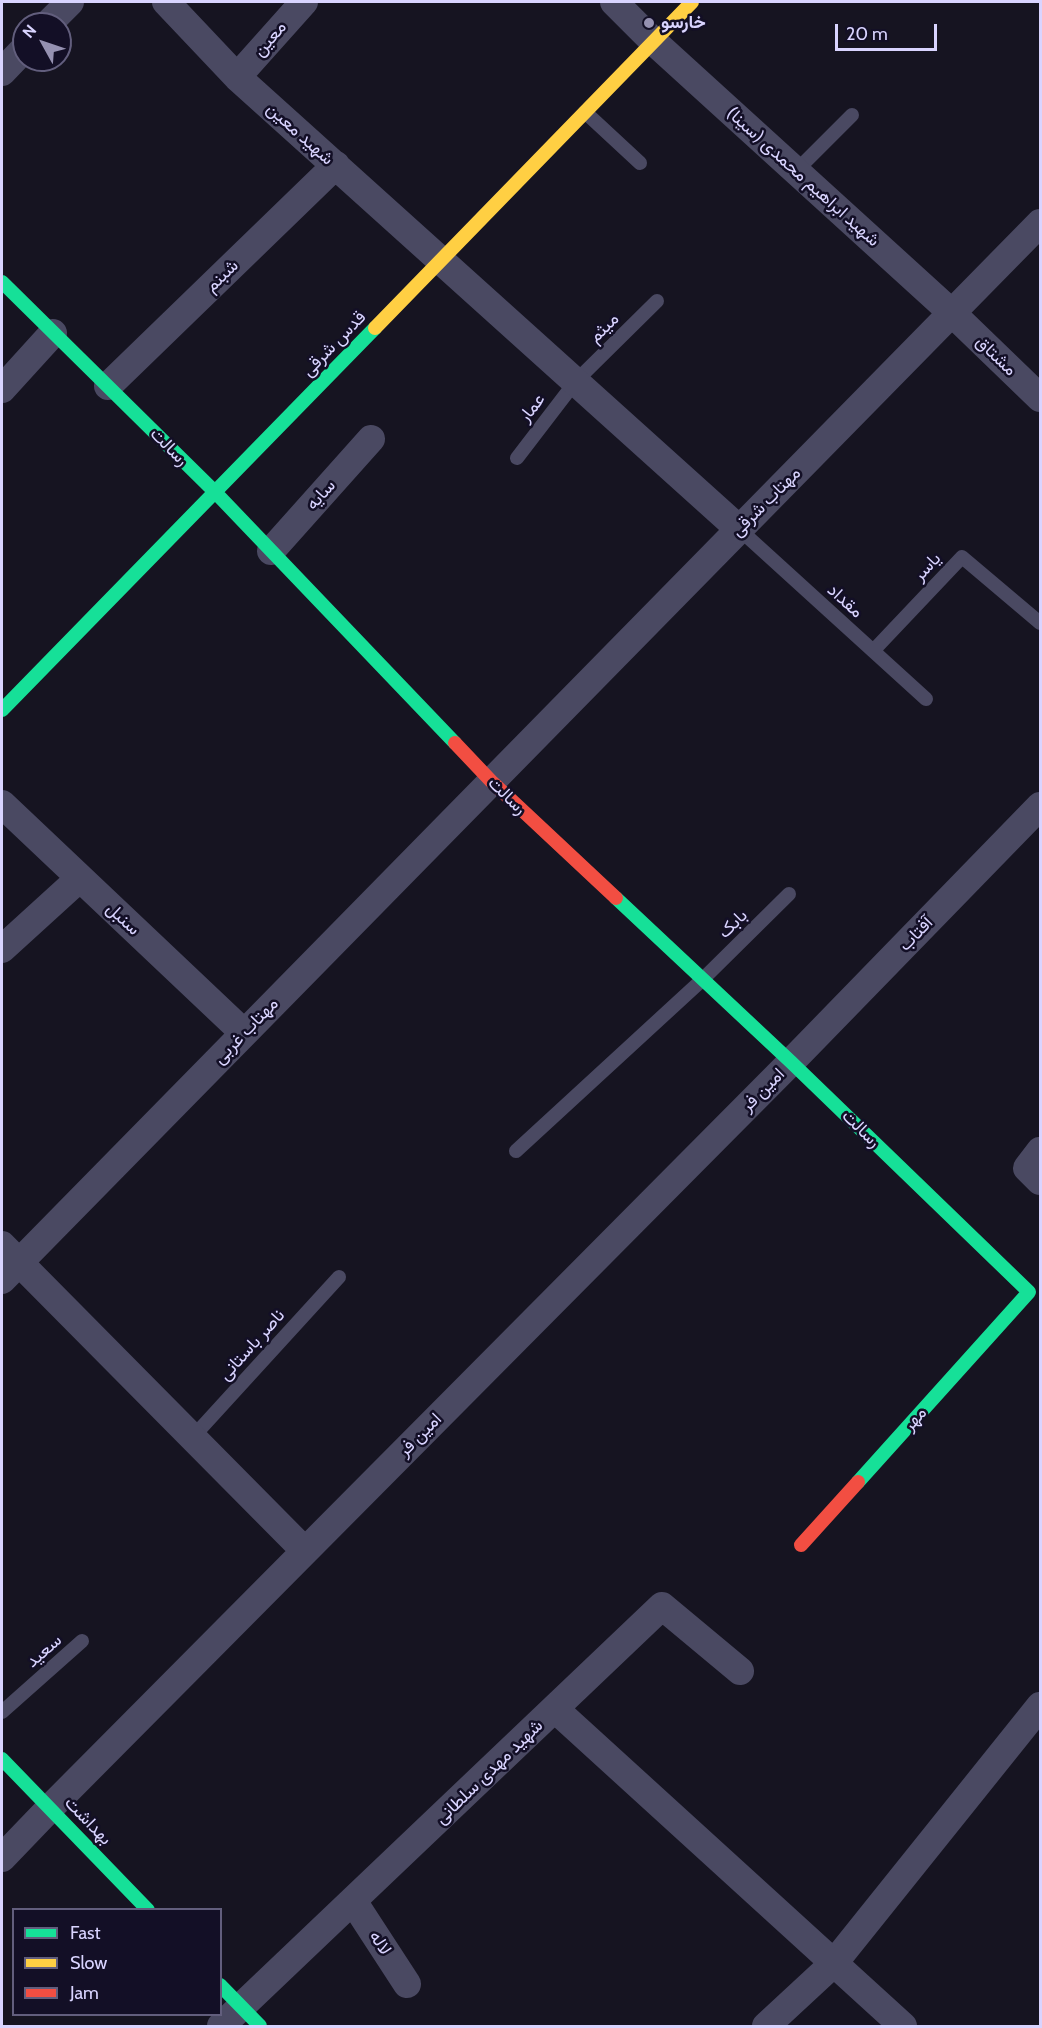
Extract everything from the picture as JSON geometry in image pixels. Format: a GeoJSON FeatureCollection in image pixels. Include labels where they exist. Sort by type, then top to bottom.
{"type":"FeatureCollection","features":[{"type":"Feature","properties":{"kind":"street","name":"شهید معین"},"geometry":{"type":"LineString","coordinates":[[166,2],[237,77],[442,259]]}},
{"type":"Feature","properties":{"kind":"street","name":"معین"},"geometry":{"type":"LineString","coordinates":[[237,77],[304,2]]}},
{"type":"Feature","properties":{"kind":"street","name":"شهید ابراهیم محمدی (سینا)"},"geometry":{"type":"LineString","coordinates":[[614,2],[653,41],[952,313]]}},
{"type":"Feature","properties":{"kind":"street","name":"قدس شرقی"},"geometry":{"type":"LineString","coordinates":[[2,710],[692,2]]}},
{"type":"Feature","properties":{"kind":"street","name":"شبنم"},"geometry":{"type":"LineString","coordinates":[[108,386],[336,165]]}},
{"type":"Feature","properties":{"kind":"street","name":"مهتاب شرقی"},"geometry":{"type":"LineString","coordinates":[[491,781],[1041,223]]}},
{"type":"Feature","properties":{"kind":"street"},"geometry":{"type":"LineString","coordinates":[[442,259],[740,529]]}},
{"type":"Feature","properties":{"kind":"street","name":"رسالت"},"geometry":{"type":"LineString","coordinates":[[2,282],[215,492],[491,781],[791,1062],[1029,1292]]}},
{"type":"Feature","properties":{"kind":"street","name":"مشتاق"},"geometry":{"type":"LineString","coordinates":[[952,313],[1041,398]]}},
{"type":"Feature","properties":{"kind":"street"},"geometry":{"type":"LineString","coordinates":[[2,389],[53,333]]}},
{"type":"Feature","properties":{"kind":"street","name":"سایه"},"geometry":{"type":"LineString","coordinates":[[271,551],[371,440]]}},
{"type":"Feature","properties":{"kind":"street","name":"مهتاب غربی"},"geometry":{"type":"LineString","coordinates":[[8,1262],[244,1033],[491,781]]}},
{"type":"Feature","properties":{"kind":"street","name":"سنبل"},"geometry":{"type":"LineString","coordinates":[[2,804],[244,1033]]}},
{"type":"Feature","properties":{"kind":"street","name":"آفتاب"},"geometry":{"type":"LineString","coordinates":[[791,1062],[1041,806]]}},
{"type":"Feature","properties":{"kind":"street"},"geometry":{"type":"LineString","coordinates":[[2,949],[80,879]]}},
{"type":"Feature","properties":{"kind":"street","name":"امین فر"},"geometry":{"type":"LineString","coordinates":[[2,1858],[791,1062]]}},
{"type":"Feature","properties":{"kind":"street"},"geometry":{"type":"LineString","coordinates":[[1041,1151],[1027,1168],[1041,1181]]}},
{"type":"Feature","properties":{"kind":"street"},"geometry":{"type":"LineString","coordinates":[[8,1262],[192,1438],[305,1551]]}},
{"type":"Feature","properties":{"kind":"street","name":"مهر"},"geometry":{"type":"LineString","coordinates":[[801,1545],[1029,1292]]}},
{"type":"Feature","properties":{"kind":"street","name":"شهید مهدی سلطانی"},"geometry":{"type":"LineString","coordinates":[[221,2026],[251,2017],[353,1901],[662,1606],[740,1671]]}},
{"type":"Feature","properties":{"kind":"street"},"geometry":{"type":"LineString","coordinates":[[766,2026],[834,1962],[1041,1706]]}},
{"type":"Feature","properties":{"kind":"street"},"geometry":{"type":"LineString","coordinates":[[555,1709],[903,2026]]}},
{"type":"Feature","properties":{"kind":"street","name":"بهداشت"},"geometry":{"type":"LineString","coordinates":[[2,1759],[146,1908]]}},
{"type":"Feature","properties":{"kind":"street","name":"لاله"},"geometry":{"type":"LineString","coordinates":[[353,1901],[407,1984]]}},
{"type":"Feature","properties":{"kind":"street"},"geometry":{"type":"LineString","coordinates":[[222,1987],[251,2017]]}},
{"type":"Feature","properties":{"kind":"lane"},"geometry":{"type":"LineString","coordinates":[[585,112],[640,163]]}},
{"type":"Feature","properties":{"kind":"lane"},"geometry":{"type":"LineString","coordinates":[[796,171],[852,115]]}},
{"type":"Feature","properties":{"kind":"lane","name":"میثم"},"geometry":{"type":"LineString","coordinates":[[576,381],[657,301]]}},
{"type":"Feature","properties":{"kind":"lane","name":"عمار"},"geometry":{"type":"LineString","coordinates":[[517,458],[576,381]]}},
{"type":"Feature","properties":{"kind":"lane","name":"مقداد"},"geometry":{"type":"LineString","coordinates":[[740,529],[926,699]]}},
{"type":"Feature","properties":{"kind":"lane","name":"یاسر"},"geometry":{"type":"LineString","coordinates":[[873,651],[962,556],[1041,623]]}},
{"type":"Feature","properties":{"kind":"lane","name":"بابک"},"geometry":{"type":"LineString","coordinates":[[516,1151],[702,980],[789,894]]}},
{"type":"Feature","properties":{"kind":"lane","name":"ناصر باستانی"},"geometry":{"type":"LineString","coordinates":[[192,1438],[339,1277]]}},
{"type":"Feature","properties":{"kind":"lane","name":"سعید"},"geometry":{"type":"LineString","coordinates":[[2,1712],[82,1641]]}},
{"type":"Feature","properties":{"kind":"traffic: fast"},"geometry":{"type":"LineString","coordinates":[[2,282],[215,492],[455,743]]}},
{"type":"Feature","properties":{"kind":"traffic: fast"},"geometry":{"type":"LineString","coordinates":[[2,710],[375,328]]}},
{"type":"Feature","properties":{"kind":"traffic: fast"},"geometry":{"type":"LineString","coordinates":[[616,898],[791,1062],[1029,1292],[858,1482]]}},
{"type":"Feature","properties":{"kind":"traffic: fast"},"geometry":{"type":"LineString","coordinates":[[2,1759],[146,1908]]}},
{"type":"Feature","properties":{"kind":"traffic: fast"},"geometry":{"type":"LineString","coordinates":[[222,1987],[260,2026]]}},
{"type":"Feature","properties":{"kind":"traffic: slow"},"geometry":{"type":"LineString","coordinates":[[375,328],[692,2]]}},
{"type":"Feature","properties":{"kind":"traffic: jam"},"geometry":{"type":"LineString","coordinates":[[455,743],[491,781],[616,898]]}},
{"type":"Feature","properties":{"kind":"traffic: jam"},"geometry":{"type":"LineString","coordinates":[[801,1545],[858,1482]]}},
{"type":"Feature","properties":{"kind":"place","name":"خارسو"},"geometry":{"type":"Point","coordinates":[649,23]}}]}
